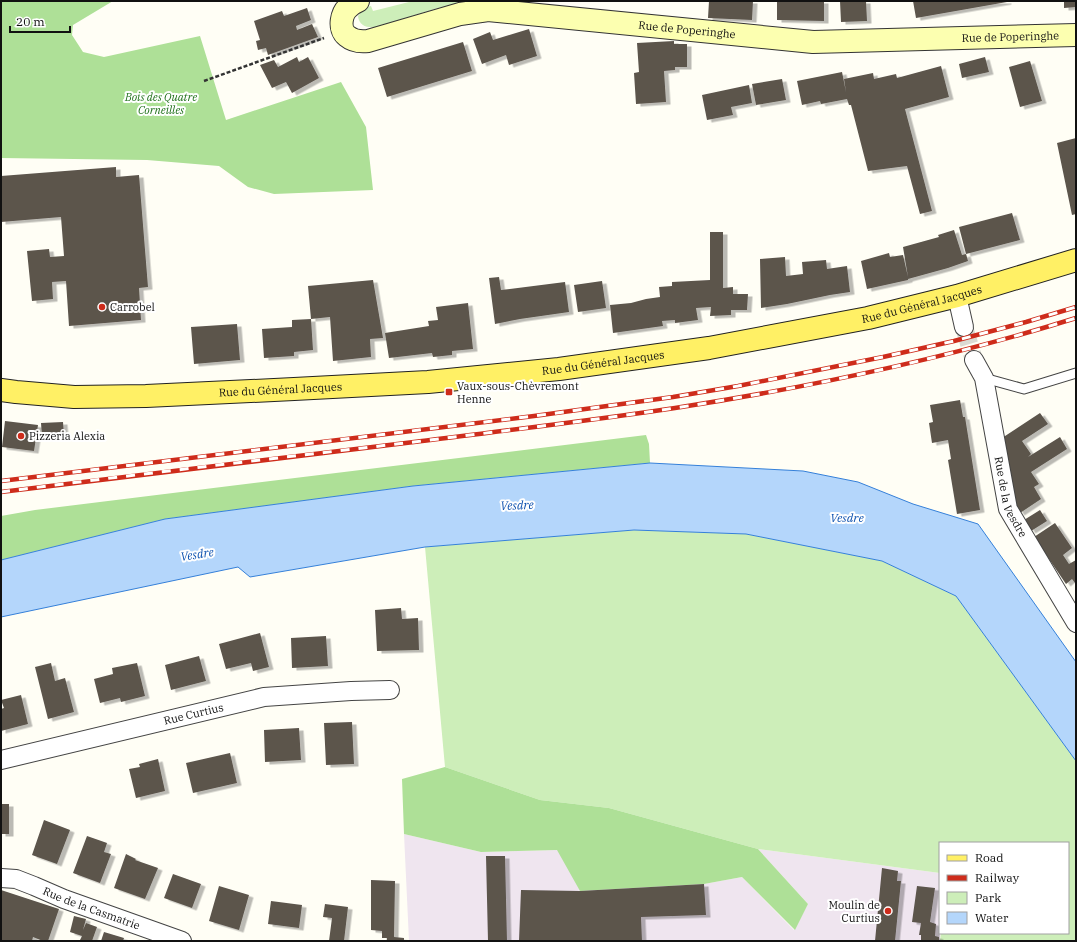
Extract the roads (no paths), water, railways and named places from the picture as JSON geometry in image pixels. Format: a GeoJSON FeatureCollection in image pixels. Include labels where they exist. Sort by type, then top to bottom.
{"type":"FeatureCollection","features":[{"type":"Feature","properties":{"kind":"main road","name":"Rue du Général Jacques"},"geometry":{"type":"LineString","coordinates":[[1,390],[74,397],[146,396],[428,382],[552,370],[709,348],[868,318],[957,296],[1076,260]]}},
{"type":"Feature","properties":{"kind":"street","name":"Rue de Poperinghe"},"geometry":{"type":"LineString","coordinates":[[358,1],[349,6],[341,22],[346,36],[359,42],[368,41],[460,14],[488,10],[813,42],[1076,35]]}},
{"type":"Feature","properties":{"kind":"street"},"geometry":{"type":"LineString","coordinates":[[957,296],[964,326]]}},
{"type":"Feature","properties":{"kind":"street","name":"Rue de la Vesdre"},"geometry":{"type":"LineString","coordinates":[[974,360],[984,378],[1008,508],[1076,623]]}},
{"type":"Feature","properties":{"kind":"street","name":"Rue Curtius"},"geometry":{"type":"LineString","coordinates":[[1,760],[264,697],[390,690]]}},
{"type":"Feature","properties":{"kind":"street","name":"Rue de la Casmatrie"},"geometry":{"type":"LineString","coordinates":[[1,878],[16,879],[64,899],[182,941]]}},
{"type":"Feature","properties":{"kind":"lane"},"geometry":{"type":"LineString","coordinates":[[984,378],[1024,389],[1076,373]]}},
{"type":"Feature","properties":{"kind":"water","name":"Vesdre"},"geometry":{"type":"Polygon","coordinates":[[[650,463],[803,471],[858,482],[913,504],[978,524],[1076,662],[1076,761],[956,596],[882,561],[746,534],[634,530],[425,547],[250,577],[238,567],[1,617],[1,560],[165,519],[413,486],[650,463]]]}},
{"type":"Feature","properties":{"kind":"tunnel"},"geometry":{"type":"LineString","coordinates":[[964,327],[974,360]]}},
{"type":"Feature","properties":{"kind":"railway"},"geometry":{"type":"LineString","coordinates":[[1,481],[534,416],[673,397],[738,386],[883,357],[954,341],[1076,307]]}},
{"type":"Feature","properties":{"kind":"railway"},"geometry":{"type":"LineString","coordinates":[[1,492],[545,426],[726,400],[827,381],[927,359],[1027,333],[1076,318]]}},
{"type":"Feature","properties":{"kind":"place","name":"Carrobel"},"geometry":{"type":"Point","coordinates":[102,307]}},
{"type":"Feature","properties":{"kind":"place","name":"Vaux-sous-Chèvremont Henne"},"geometry":{"type":"Point","coordinates":[449,392]}},
{"type":"Feature","properties":{"kind":"place","name":"Pizzeria Alexia"},"geometry":{"type":"Point","coordinates":[21,436]}},
{"type":"Feature","properties":{"kind":"place","name":"Moulin de Curtius"},"geometry":{"type":"Point","coordinates":[888,911]}},
{"type":"Feature","properties":{"kind":"park label","name":"Bois des Quatre Corneilles"},"geometry":{"type":"Point","coordinates":[161,103]}}]}
